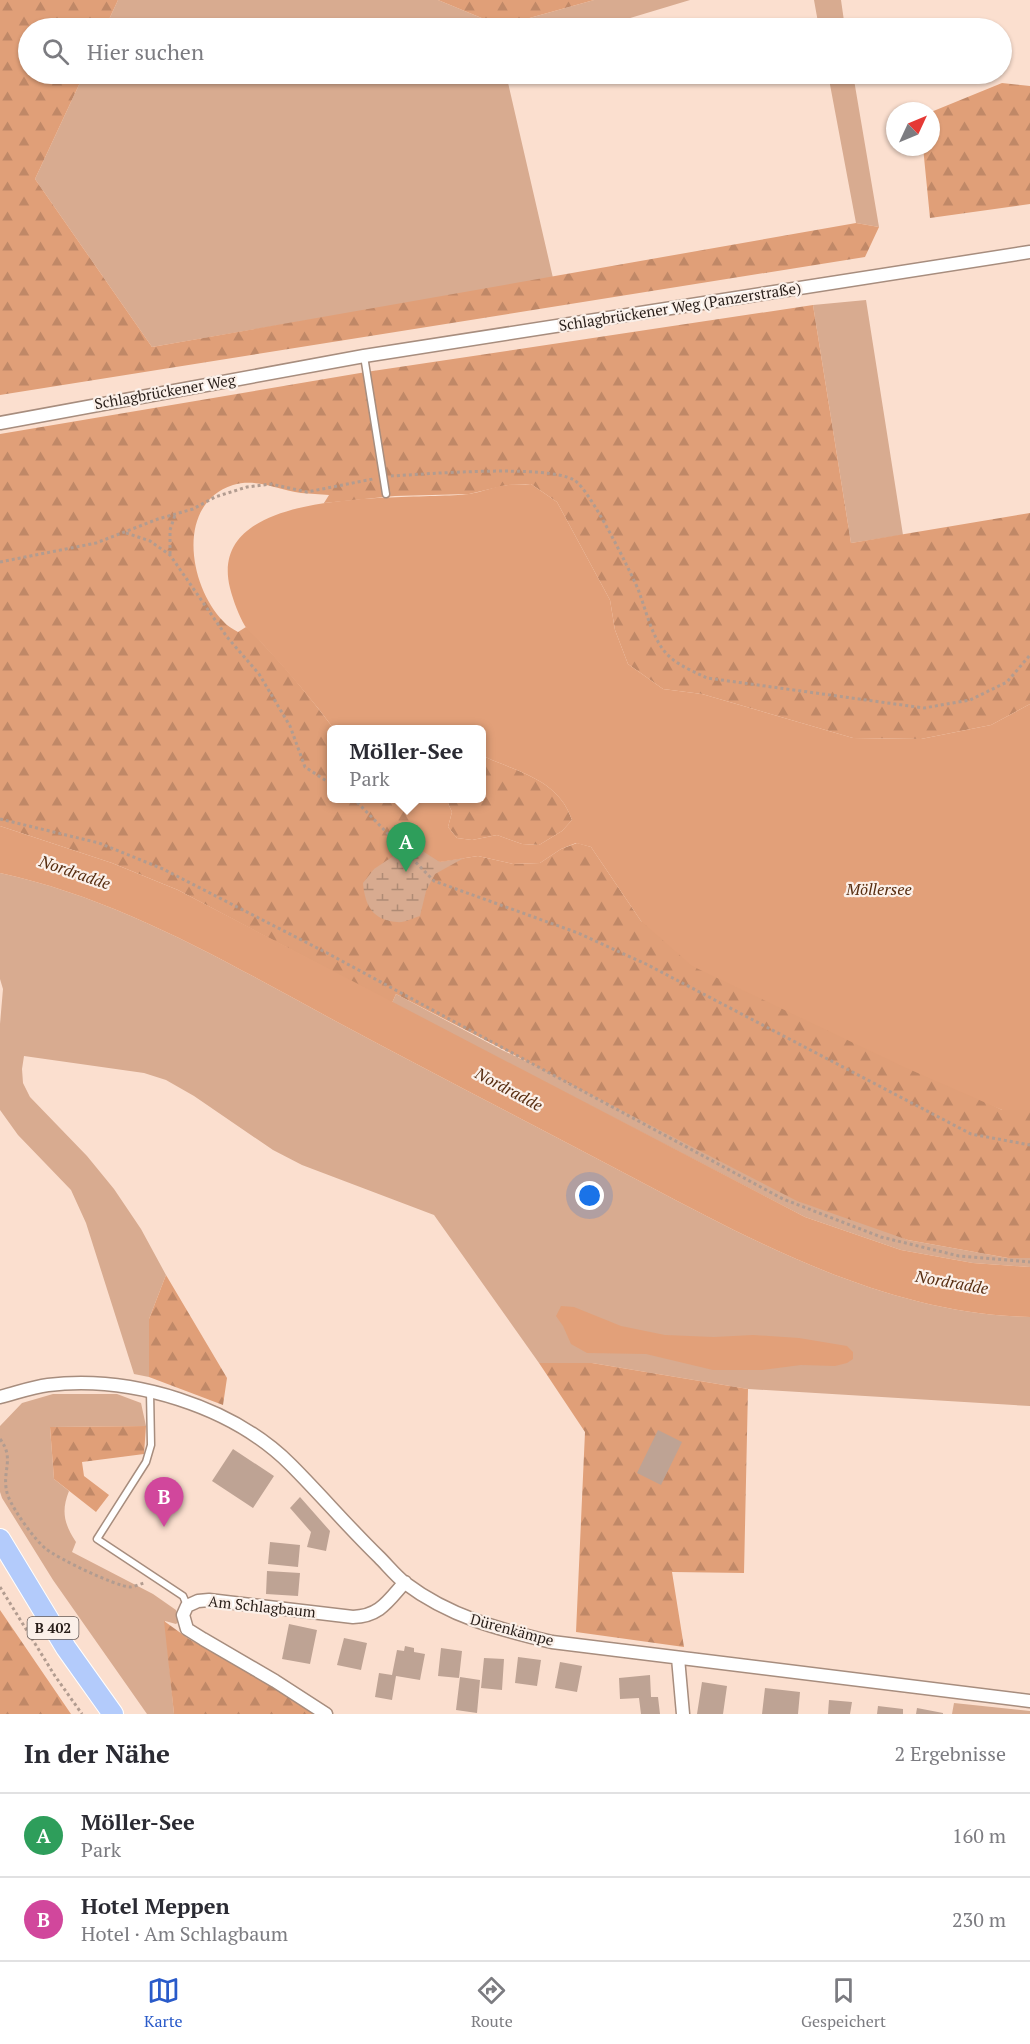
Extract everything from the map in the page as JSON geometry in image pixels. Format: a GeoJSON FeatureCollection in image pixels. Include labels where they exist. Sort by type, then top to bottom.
{"type":"FeatureCollection","features":[{"type":"Feature","properties":{"kind":"main road","name":"B 402"},"geometry":{"type":"LineString","coordinates":[[0,1539],[66,1648],[113,1714]]}},
{"type":"Feature","properties":{"kind":"street","name":"Schlagbrückener Weg (Panzerstraße)"},"geometry":{"type":"LineString","coordinates":[[330,362],[1030,252]]}},
{"type":"Feature","properties":{"kind":"street","name":"Schlagbrückener Weg"},"geometry":{"type":"LineString","coordinates":[[0,423],[330,362]]}},
{"type":"Feature","properties":{"kind":"street","name":"Dürenkämpe"},"geometry":{"type":"LineString","coordinates":[[6,1396],[47,1385],[87,1382],[125,1385],[202,1407],[231,1422],[289,1463],[357,1536],[405,1582],[447,1610],[490,1627],[552,1642],[1030,1701]]}},
{"type":"Feature","properties":{"kind":"street"},"geometry":{"type":"LineString","coordinates":[[0,1410],[6,1396]]}},
{"type":"Feature","properties":{"kind":"street","name":"Am Schlagbaum"},"geometry":{"type":"LineString","coordinates":[[326,1714],[187,1629],[183,1615],[187,1606],[198,1601],[209,1600],[353,1617],[366,1616],[380,1610],[405,1582]]}},
{"type":"Feature","properties":{"kind":"street"},"geometry":{"type":"LineString","coordinates":[[678,1658],[683,1714]]}},
{"type":"Feature","properties":{"kind":"lane"},"geometry":{"type":"LineString","coordinates":[[364,356],[386,494]]}},
{"type":"Feature","properties":{"kind":"lane"},"geometry":{"type":"LineString","coordinates":[[150,1391],[151,1445],[146,1462],[97,1539],[183,1596],[187,1606]]}},
{"type":"Feature","properties":{"kind":"path"},"geometry":{"type":"LineString","coordinates":[[0,562],[96,543],[158,519],[193,510],[215,497],[247,487],[271,484],[307,492],[382,476],[510,472],[554,474],[574,480],[592,500],[637,588],[653,632],[664,652],[677,664],[708,678],[924,708],[970,700],[1007,682],[1030,655]]}},
{"type":"Feature","properties":{"kind":"path"},"geometry":{"type":"LineString","coordinates":[[170,555],[170,530],[175,515]]}},
{"type":"Feature","properties":{"kind":"path"},"geometry":{"type":"LineString","coordinates":[[124,532],[150,541],[170,555],[227,637],[259,674],[290,726],[305,767],[327,781]]}},
{"type":"Feature","properties":{"kind":"path"},"geometry":{"type":"LineString","coordinates":[[359,803],[434,881],[578,933],[646,964],[971,1134],[1030,1145]]}},
{"type":"Feature","properties":{"kind":"path"},"geometry":{"type":"LineString","coordinates":[[0,819],[99,843],[173,874],[327,953],[783,1199],[892,1240],[959,1256],[1030,1262]]}},
{"type":"Feature","properties":{"kind":"path"},"geometry":{"type":"LineString","coordinates":[[0,1439],[7,1449],[8,1458],[4,1473],[9,1497],[45,1548],[56,1556],[98,1576],[131,1587],[157,1578]]}},
{"type":"Feature","properties":{"kind":"path"},"geometry":{"type":"LineString","coordinates":[[0,1587],[55,1676],[82,1714]]}},
{"type":"Feature","properties":{"kind":"green space"},"geometry":{"type":"Polygon","coordinates":[[[0,0],[118,0],[110,18],[18,18],[18,84],[79,84],[35,179],[152,347],[856,223],[879,227],[865,257],[0,395],[0,0]]]}},
{"type":"Feature","properties":{"kind":"green space"},"geometry":{"type":"Polygon","coordinates":[[[118,0],[438,0],[482,18],[110,18],[118,0]]]}},
{"type":"Feature","properties":{"kind":"green space"},"geometry":{"type":"Polygon","coordinates":[[[438,0],[594,0],[530,18],[482,18],[438,0]]]}},
{"type":"Feature","properties":{"kind":"green space"},"geometry":{"type":"Polygon","coordinates":[[[594,0],[690,0],[630,18],[530,18],[594,0]]]}},
{"type":"Feature","properties":{"kind":"green space"},"geometry":{"type":"Polygon","coordinates":[[[814,0],[841,0],[844,18],[817,18],[814,0]]]}},
{"type":"Feature","properties":{"kind":"green space"},"geometry":{"type":"Polygon","coordinates":[[[79,84],[508,84],[553,278],[152,347],[35,179],[79,84]]]}},
{"type":"Feature","properties":{"kind":"green space"},"geometry":{"type":"Polygon","coordinates":[[[830,84],[855,84],[879,227],[856,223],[830,84]]]}},
{"type":"Feature","properties":{"kind":"green space"},"geometry":{"type":"Polygon","coordinates":[[[1000,84],[1030,86],[1030,204],[930,218],[924,156],[940,156],[940,108],[1000,84]]]}},
{"type":"Feature","properties":{"kind":"green space"},"geometry":{"type":"Polygon","coordinates":[[[866,300],[903,535],[851,543],[813,305],[866,300]]]}},
{"type":"Feature","properties":{"kind":"green space"},"geometry":{"type":"Polygon","coordinates":[[[813,305],[851,543],[1030,513],[1030,704],[991,725],[921,739],[853,738],[702,694],[663,689],[628,664],[615,630],[610,600],[557,502],[531,484],[507,485],[469,494],[395,496],[324,503],[329,495],[301,493],[259,484],[242,483],[233,485],[215,495],[202,509],[195,527],[194,547],[196,568],[211,606],[228,626],[238,632],[246,627],[292,676],[331,725],[327,725],[327,803],[410,803],[410,822],[440,862],[478,856],[513,864],[540,863],[561,849],[577,843],[591,847],[641,921],[1002,1110],[1030,1110],[1030,1258],[1008,1258],[908,1240],[797,1201],[396,994],[392,1003],[178,890],[112,863],[0,826],[0,434],[366,372],[813,305]]]}},
{"type":"Feature","properties":{"kind":"green space"},"geometry":{"type":"Polygon","coordinates":[[[486,757],[546,785],[566,806],[572,820],[562,831],[539,845],[522,844],[497,835],[472,840],[457,838],[448,827],[452,812],[448,803],[486,803],[486,757]]]}},
{"type":"Feature","properties":{"kind":"green space"},"geometry":{"type":"Polygon","coordinates":[[[410,822],[415,846],[440,862],[464,858],[435,874],[426,891],[420,916],[403,922],[388,921],[371,910],[363,883],[374,869],[395,855],[410,822]]]}},
{"type":"Feature","properties":{"kind":"green space"},"geometry":{"type":"Polygon","coordinates":[[[0,873],[90,900],[176,936],[692,1209],[784,1254],[880,1291],[929,1304],[979,1313],[1030,1317],[1030,1406],[748,1389],[592,1363],[539,1363],[434,1215],[302,1165],[273,1150],[194,1096],[166,1080],[144,1073],[24,1056],[23,1083],[30,1097],[87,1156],[114,1189],[141,1229],[166,1275],[149,1319],[149,1377],[134,1374],[86,1223],[71,1190],[18,1135],[0,1110],[0,1024],[3,989],[0,979],[0,873]]]}},
{"type":"Feature","properties":{"kind":"green space"},"geometry":{"type":"Polygon","coordinates":[[[396,994],[502,1050],[908,1240],[1008,1258],[1030,1258],[1030,1267],[973,1263],[901,1250],[805,1217],[392,1003],[396,994]]]}},
{"type":"Feature","properties":{"kind":"green space"},"geometry":{"type":"Polygon","coordinates":[[[166,1275],[227,1378],[223,1405],[149,1377],[149,1319],[166,1275]]]}},
{"type":"Feature","properties":{"kind":"green space"},"geometry":{"type":"Polygon","coordinates":[[[539,1363],[592,1363],[748,1389],[744,1573],[672,1572],[684,1647],[576,1632],[585,1432],[539,1363]]]}},
{"type":"Feature","properties":{"kind":"green space"},"geometry":{"type":"Polygon","coordinates":[[[53,1394],[117,1394],[141,1403],[146,1426],[50,1427],[54,1479],[69,1491],[65,1505],[65,1517],[76,1542],[72,1552],[153,1594],[176,1610],[179,1621],[176,1624],[165,1621],[174,1714],[147,1714],[53,1580],[2,1498],[0,1492],[0,1426],[22,1403],[53,1394]]]}},
{"type":"Feature","properties":{"kind":"green space"},"geometry":{"type":"Polygon","coordinates":[[[146,1426],[144,1454],[82,1462],[84,1476],[109,1495],[96,1512],[54,1479],[50,1427],[146,1426]]]}},
{"type":"Feature","properties":{"kind":"green space"},"geometry":{"type":"Polygon","coordinates":[[[0,1610],[71,1714],[0,1714],[0,1610]]]}},
{"type":"Feature","properties":{"kind":"green space"},"geometry":{"type":"Polygon","coordinates":[[[164,1621],[189,1639],[270,1683],[319,1714],[174,1714],[164,1621]]]}},
{"type":"Feature","properties":{"kind":"green space"},"geometry":{"type":"Polygon","coordinates":[[[954,1703],[1030,1711],[1030,1714],[952,1714],[954,1703]]]}},
{"type":"Feature","properties":{"kind":"water","name":"Möllersee"},"geometry":{"type":"Polygon","coordinates":[[[531,484],[557,502],[610,600],[615,630],[628,664],[663,689],[702,694],[853,738],[921,739],[991,725],[1030,704],[1030,1110],[1002,1110],[904,1067],[692,966],[641,921],[591,847],[576,843],[561,849],[540,863],[513,864],[478,856],[440,862],[415,846],[410,822],[410,803],[448,803],[452,812],[448,827],[457,838],[472,840],[497,835],[522,844],[539,845],[562,831],[572,820],[566,806],[546,785],[486,757],[486,725],[331,725],[293,678],[247,629],[234,603],[230,588],[230,554],[248,530],[279,514],[318,504],[361,499],[469,494],[503,486],[531,484]]]}},
{"type":"Feature","properties":{"kind":"water","name":"Nordradde"},"geometry":{"type":"Polygon","coordinates":[[[0,826],[112,863],[178,890],[805,1217],[901,1250],[973,1263],[1030,1267],[1030,1317],[979,1313],[929,1304],[880,1291],[784,1254],[692,1209],[176,936],[90,900],[0,873],[0,826]]]}},
{"type":"Feature","properties":{"kind":"water"},"geometry":{"type":"Polygon","coordinates":[[[561,1306],[574,1307],[621,1326],[665,1335],[714,1337],[753,1335],[799,1338],[847,1346],[853,1352],[853,1359],[835,1366],[801,1365],[762,1370],[713,1370],[646,1354],[587,1353],[571,1344],[556,1316],[561,1306]]]}},
{"type":"Feature","properties":{"kind":"building"},"geometry":{"type":"Polygon","coordinates":[[[658,1430],[682,1442],[661,1485],[637,1473],[658,1430]]]}},
{"type":"Feature","properties":{"kind":"building"},"geometry":{"type":"Polygon","coordinates":[[[233,1449],[274,1476],[253,1508],[212,1481],[233,1449]]]}},
{"type":"Feature","properties":{"kind":"building"},"geometry":{"type":"Polygon","coordinates":[[[300,1497],[330,1531],[326,1551],[307,1547],[311,1532],[290,1508],[300,1497]]]}},
{"type":"Feature","properties":{"kind":"building"},"geometry":{"type":"Polygon","coordinates":[[[270,1542],[300,1545],[298,1567],[268,1564],[270,1542]]]}},
{"type":"Feature","properties":{"kind":"building"},"geometry":{"type":"Polygon","coordinates":[[[267,1571],[300,1573],[298,1596],[266,1594],[267,1571]]]}},
{"type":"Feature","properties":{"kind":"building"},"geometry":{"type":"Polygon","coordinates":[[[289,1624],[317,1630],[310,1664],[282,1659],[289,1624]]]}},
{"type":"Feature","properties":{"kind":"building"},"geometry":{"type":"Polygon","coordinates":[[[344,1638],[367,1643],[361,1670],[337,1665],[344,1638]]]}},
{"type":"Feature","properties":{"kind":"building"},"geometry":{"type":"Polygon","coordinates":[[[405,1646],[414,1648],[414,1652],[425,1654],[420,1680],[396,1676],[392,1700],[375,1697],[379,1673],[392,1675],[397,1650],[404,1651],[405,1646]]]}},
{"type":"Feature","properties":{"kind":"building"},"geometry":{"type":"Polygon","coordinates":[[[441,1648],[462,1651],[459,1678],[438,1676],[441,1648]]]}},
{"type":"Feature","properties":{"kind":"building"},"geometry":{"type":"Polygon","coordinates":[[[518,1657],[541,1660],[537,1686],[515,1683],[518,1657]]]}},
{"type":"Feature","properties":{"kind":"building"},"geometry":{"type":"Polygon","coordinates":[[[484,1658],[504,1659],[502,1690],[481,1688],[484,1658]]]}},
{"type":"Feature","properties":{"kind":"building"},"geometry":{"type":"Polygon","coordinates":[[[560,1662],[582,1666],[577,1692],[555,1688],[560,1662]]]}},
{"type":"Feature","properties":{"kind":"building"},"geometry":{"type":"Polygon","coordinates":[[[650,1675],[651,1697],[658,1697],[660,1714],[641,1714],[639,1698],[620,1699],[619,1678],[650,1675]]]}},
{"type":"Feature","properties":{"kind":"building"},"geometry":{"type":"Polygon","coordinates":[[[460,1677],[480,1680],[477,1713],[456,1710],[460,1677]]]}},
{"type":"Feature","properties":{"kind":"building"},"geometry":{"type":"Polygon","coordinates":[[[702,1682],[727,1686],[723,1714],[697,1714],[702,1682]]]}},
{"type":"Feature","properties":{"kind":"building"},"geometry":{"type":"Polygon","coordinates":[[[765,1688],[800,1692],[798,1714],[762,1714],[765,1688]]]}},
{"type":"Feature","properties":{"kind":"building"},"geometry":{"type":"Polygon","coordinates":[[[829,1700],[852,1702],[850,1714],[828,1714],[829,1700]]]}},
{"type":"Feature","properties":{"kind":"building"},"geometry":{"type":"Polygon","coordinates":[[[878,1706],[903,1709],[903,1714],[877,1714],[878,1706]]]}},
{"type":"Feature","properties":{"kind":"building"},"geometry":{"type":"Polygon","coordinates":[[[917,1708],[943,1713],[943,1714],[916,1714],[917,1708]]]}},
{"type":"Feature","properties":{"kind":"place","name":"Möller-See"},"geometry":{"type":"Point","coordinates":[406,872]}},
{"type":"Feature","properties":{"kind":"place","name":"Hotel Meppen"},"geometry":{"type":"Point","coordinates":[164,1527]}}]}
